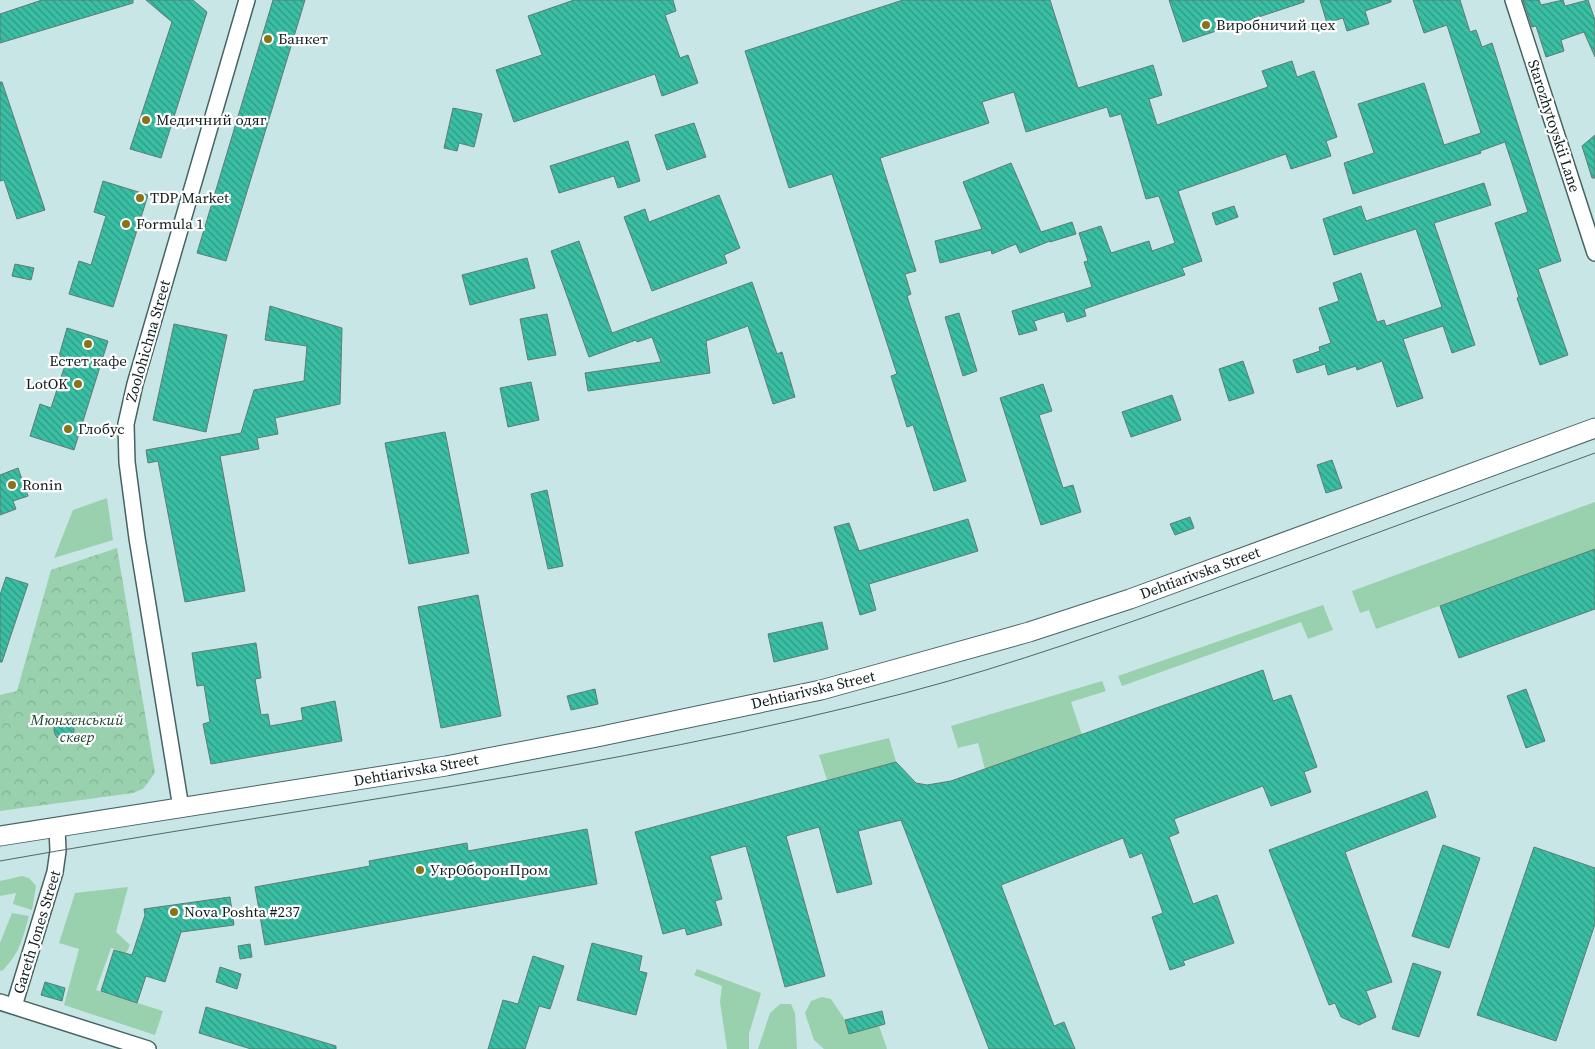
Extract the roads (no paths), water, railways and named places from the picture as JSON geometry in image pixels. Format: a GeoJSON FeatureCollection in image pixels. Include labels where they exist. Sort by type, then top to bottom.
{"type":"FeatureCollection","features":[{"type":"Feature","properties":{"kind":"main road","name":"Dehtiarivska Street"},"geometry":{"type":"LineString","coordinates":[[0,836],[446,766],[597,737],[821,690],[903,669],[1029,632],[1130,599],[1595,428]]}},
{"type":"Feature","properties":{"kind":"street","name":"Zoolohichna Street"},"geometry":{"type":"LineString","coordinates":[[181,808],[137,538],[126,424],[135,384],[247,0]]}},
{"type":"Feature","properties":{"kind":"street","name":"Starozhytoyskii Lane"},"geometry":{"type":"LineString","coordinates":[[1513,0],[1595,253]]}},
{"type":"Feature","properties":{"kind":"street","name":"Gareth Jones Street"},"geometry":{"type":"LineString","coordinates":[[57,827],[58,851],[54,877],[7,1004],[148,1049]]}},
{"type":"Feature","properties":{"kind":"tram line"},"geometry":{"type":"LineString","coordinates":[[0,861],[568,766],[681,745],[905,693],[1025,658],[1104,631],[1595,453]]}},
{"type":"Feature","properties":{"kind":"place","name":"Виробничий цех"},"geometry":{"type":"Point","coordinates":[1206,25]}},
{"type":"Feature","properties":{"kind":"place","name":"Банкет"},"geometry":{"type":"Point","coordinates":[268,39]}},
{"type":"Feature","properties":{"kind":"place","name":"Медичний одяг"},"geometry":{"type":"Point","coordinates":[146,120]}},
{"type":"Feature","properties":{"kind":"place","name":"TDP Market"},"geometry":{"type":"Point","coordinates":[140,198]}},
{"type":"Feature","properties":{"kind":"place","name":"Formula 1"},"geometry":{"type":"Point","coordinates":[126,224]}},
{"type":"Feature","properties":{"kind":"place","name":"Естет кафе"},"geometry":{"type":"Point","coordinates":[88,344]}},
{"type":"Feature","properties":{"kind":"place","name":"LotOK"},"geometry":{"type":"Point","coordinates":[78,384]}},
{"type":"Feature","properties":{"kind":"place","name":"Глобус"},"geometry":{"type":"Point","coordinates":[68,429]}},
{"type":"Feature","properties":{"kind":"place","name":"Ronin"},"geometry":{"type":"Point","coordinates":[12,485]}},
{"type":"Feature","properties":{"kind":"place","name":"УкрОборонПром"},"geometry":{"type":"Point","coordinates":[420,870]}},
{"type":"Feature","properties":{"kind":"place","name":"Nova Poshta #237"},"geometry":{"type":"Point","coordinates":[174,912]}},
{"type":"Feature","properties":{"kind":"park label","name":"Мюнхенський сквер"},"geometry":{"type":"Point","coordinates":[77,728]}}]}
